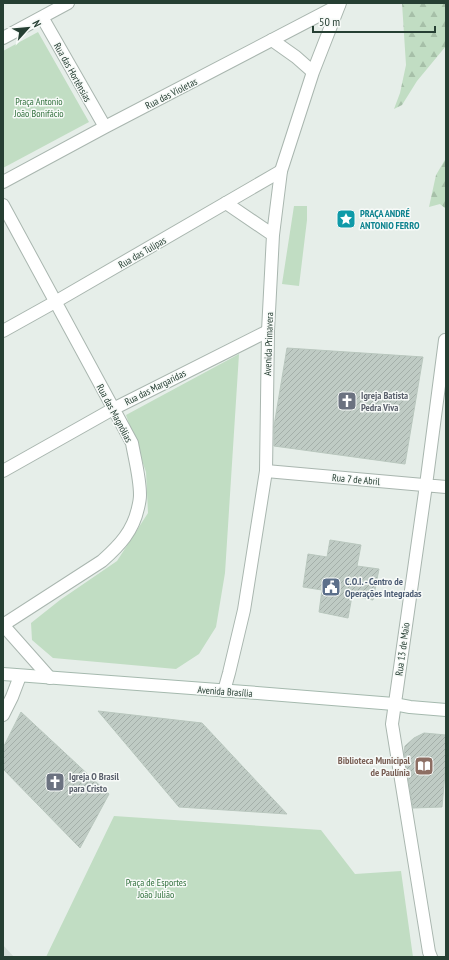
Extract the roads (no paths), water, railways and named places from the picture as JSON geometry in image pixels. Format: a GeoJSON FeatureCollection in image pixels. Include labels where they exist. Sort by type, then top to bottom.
{"type":"FeatureCollection","features":[{"type":"Feature","properties":{"kind":"street"},"geometry":{"type":"LineString","coordinates":[[3,38],[68,3]]}},
{"type":"Feature","properties":{"kind":"street","name":"Rua das Violetas"},"geometry":{"type":"LineString","coordinates":[[3,182],[104,127],[340,4]]}},
{"type":"Feature","properties":{"kind":"street","name":"Avenida Primavera"},"geometry":{"type":"LineString","coordinates":[[224,691],[244,610],[266,471],[268,331],[274,235],[281,171],[313,72],[340,4]]}},
{"type":"Feature","properties":{"kind":"street","name":"Rua das Hortênsias"},"geometry":{"type":"LineString","coordinates":[[42,17],[104,127]]}},
{"type":"Feature","properties":{"kind":"street"},"geometry":{"type":"LineString","coordinates":[[272,40],[296,57],[313,72]]}},
{"type":"Feature","properties":{"kind":"street","name":"Rua das Tulipas"},"geometry":{"type":"LineString","coordinates":[[3,331],[56,302],[281,171]]}},
{"type":"Feature","properties":{"kind":"street"},"geometry":{"type":"LineString","coordinates":[[226,203],[274,235]]}},
{"type":"Feature","properties":{"kind":"street","name":"Rua das Magnólias"},"geometry":{"type":"LineString","coordinates":[[3,205],[132,443],[140,497],[136,519],[127,535],[116,549],[102,561],[3,625]]}},
{"type":"Feature","properties":{"kind":"street","name":"Rua das Margaridas"},"geometry":{"type":"LineString","coordinates":[[3,471],[113,409],[268,331]]}},
{"type":"Feature","properties":{"kind":"street","name":"Rua 13 de Maio"},"geometry":{"type":"LineString","coordinates":[[431,957],[392,724],[445,340]]}},
{"type":"Feature","properties":{"kind":"street","name":"Rua 7 de Abril"},"geometry":{"type":"LineString","coordinates":[[266,471],[446,487]]}},
{"type":"Feature","properties":{"kind":"street"},"geometry":{"type":"LineString","coordinates":[[3,625],[50,678]]}},
{"type":"Feature","properties":{"kind":"street","name":"Avenida Brasília"},"geometry":{"type":"LineString","coordinates":[[3,674],[394,704],[446,710]]}},
{"type":"Feature","properties":{"kind":"street"},"geometry":{"type":"LineString","coordinates":[[3,715],[20,676]]}},
{"type":"Feature","properties":{"kind":"place","name":"PRAÇA ANDRÉ ANTONIO FERRO"},"geometry":{"type":"Point","coordinates":[346,219]}},
{"type":"Feature","properties":{"kind":"place","name":"Igreja Batista Pedra Viva"},"geometry":{"type":"Point","coordinates":[347,401]}},
{"type":"Feature","properties":{"kind":"place","name":"C.O.I. - Centro de Operações Integradas"},"geometry":{"type":"Point","coordinates":[331,587]}},
{"type":"Feature","properties":{"kind":"place","name":"Biblioteca Municipal de Paulínia"},"geometry":{"type":"Point","coordinates":[424,766]}},
{"type":"Feature","properties":{"kind":"place","name":"Igreja O Brasil para Cristo"},"geometry":{"type":"Point","coordinates":[55,782]}},
{"type":"Feature","properties":{"kind":"park label","name":"Praça Antonio João Bonifácio"},"geometry":{"type":"Point","coordinates":[39,106]}},
{"type":"Feature","properties":{"kind":"park label","name":"Praça de Esportes João Julião"},"geometry":{"type":"Point","coordinates":[156,888]}}]}
